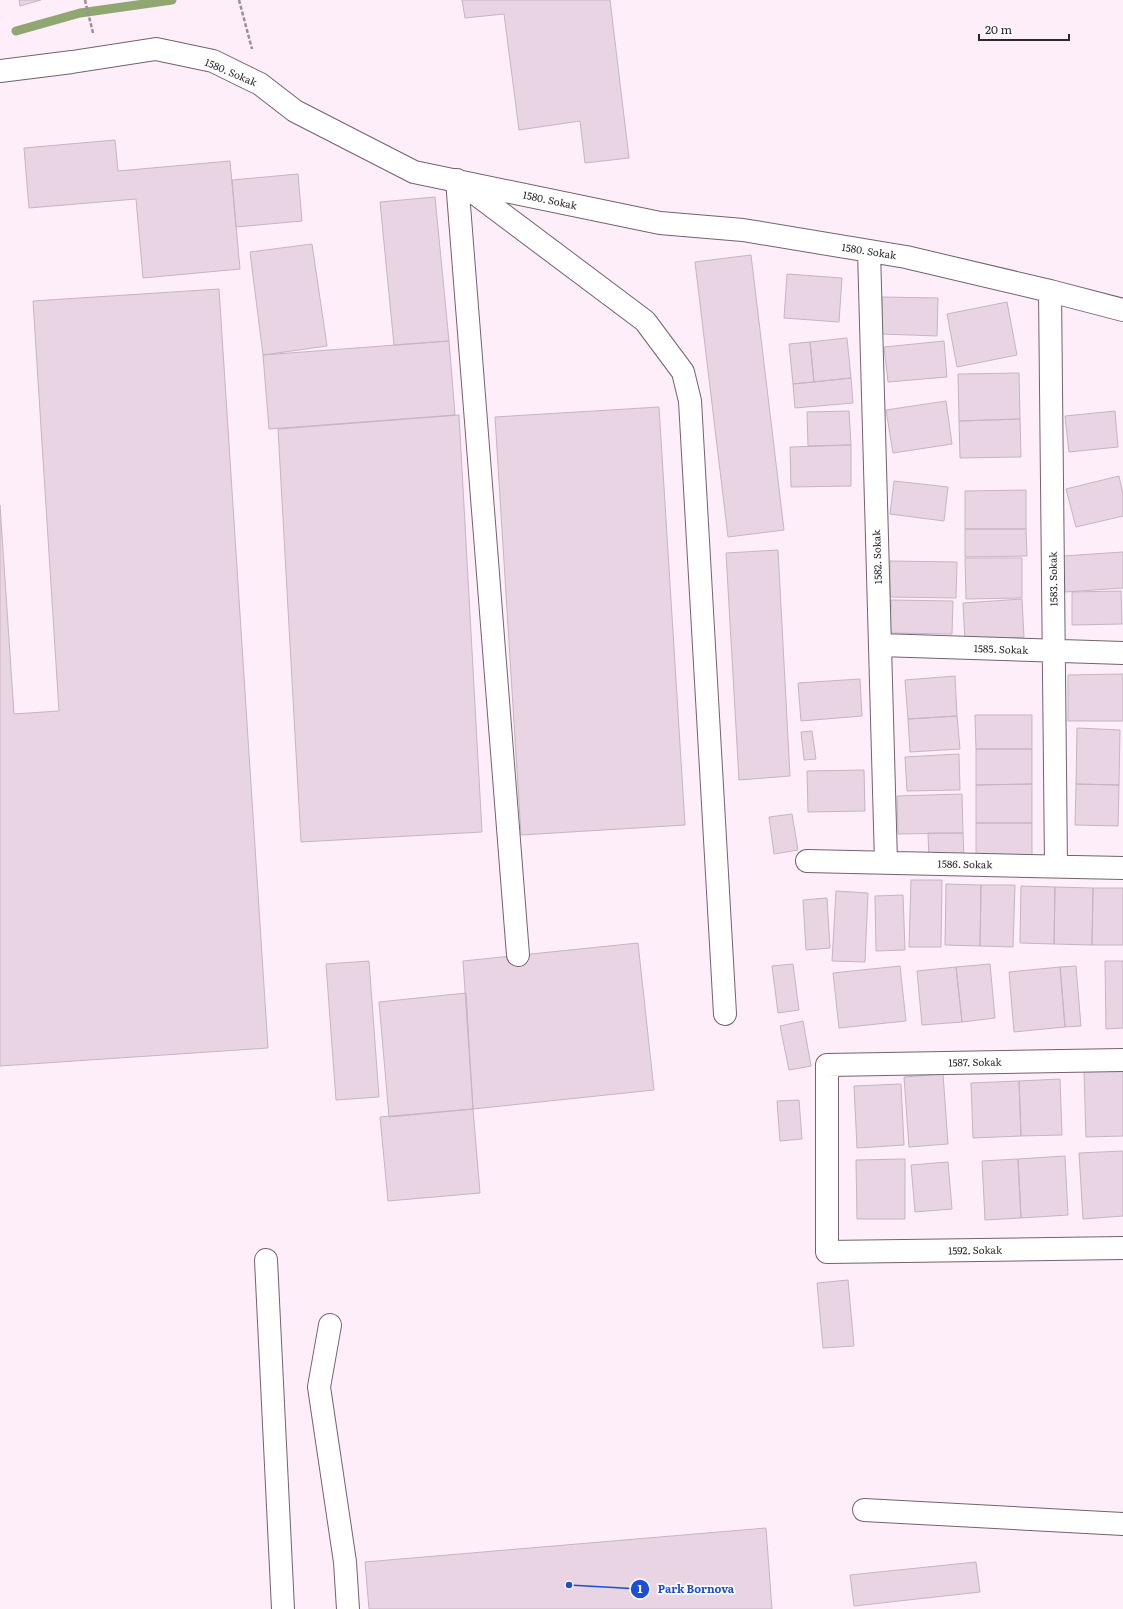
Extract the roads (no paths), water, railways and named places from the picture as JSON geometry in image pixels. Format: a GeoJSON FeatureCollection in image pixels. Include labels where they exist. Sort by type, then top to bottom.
{"type":"FeatureCollection","features":[{"type":"Feature","properties":{"kind":"street","name":"1580. Sokak"},"geometry":{"type":"LineString","coordinates":[[0,71],[156,49],[213,61],[260,84],[295,111],[414,172],[660,223],[743,230],[906,257],[1123,310]]}},
{"type":"Feature","properties":{"kind":"street"},"geometry":{"type":"LineString","coordinates":[[458,180],[518,954]]}},
{"type":"Feature","properties":{"kind":"street"},"geometry":{"type":"LineString","coordinates":[[458,180],[645,321],[683,372],[690,401],[725,1014]]}},
{"type":"Feature","properties":{"kind":"street","name":"1582. Sokak"},"geometry":{"type":"LineString","coordinates":[[869,251],[886,862]]}},
{"type":"Feature","properties":{"kind":"street","name":"1583. Sokak"},"geometry":{"type":"LineString","coordinates":[[1050,291],[1056,866]]}},
{"type":"Feature","properties":{"kind":"street","name":"1585. Sokak"},"geometry":{"type":"LineString","coordinates":[[880,645],[1123,653]]}},
{"type":"Feature","properties":{"kind":"street","name":"1586. Sokak"},"geometry":{"type":"LineString","coordinates":[[807,860],[1123,868]]}},
{"type":"Feature","properties":{"kind":"street","name":"1587. Sokak"},"geometry":{"type":"LineString","coordinates":[[828,1252],[827,1065],[1123,1060]]}},
{"type":"Feature","properties":{"kind":"street","name":"1592. Sokak"},"geometry":{"type":"LineString","coordinates":[[828,1252],[1123,1248]]}},
{"type":"Feature","properties":{"kind":"street"},"geometry":{"type":"LineString","coordinates":[[266,1260],[283,1609]]}},
{"type":"Feature","properties":{"kind":"street"},"geometry":{"type":"LineString","coordinates":[[330,1325],[319,1387],[345,1562],[348,1609]]}},
{"type":"Feature","properties":{"kind":"street"},"geometry":{"type":"LineString","coordinates":[[864,1510],[1123,1524]]}},
{"type":"Feature","properties":{"kind":"waterway"},"geometry":{"type":"LineString","coordinates":[[16,31],[80,13],[172,0]]}},
{"type":"Feature","properties":{"kind":"place","name":"Park Bornova"},"geometry":{"type":"Point","coordinates":[569,1585]}}]}
